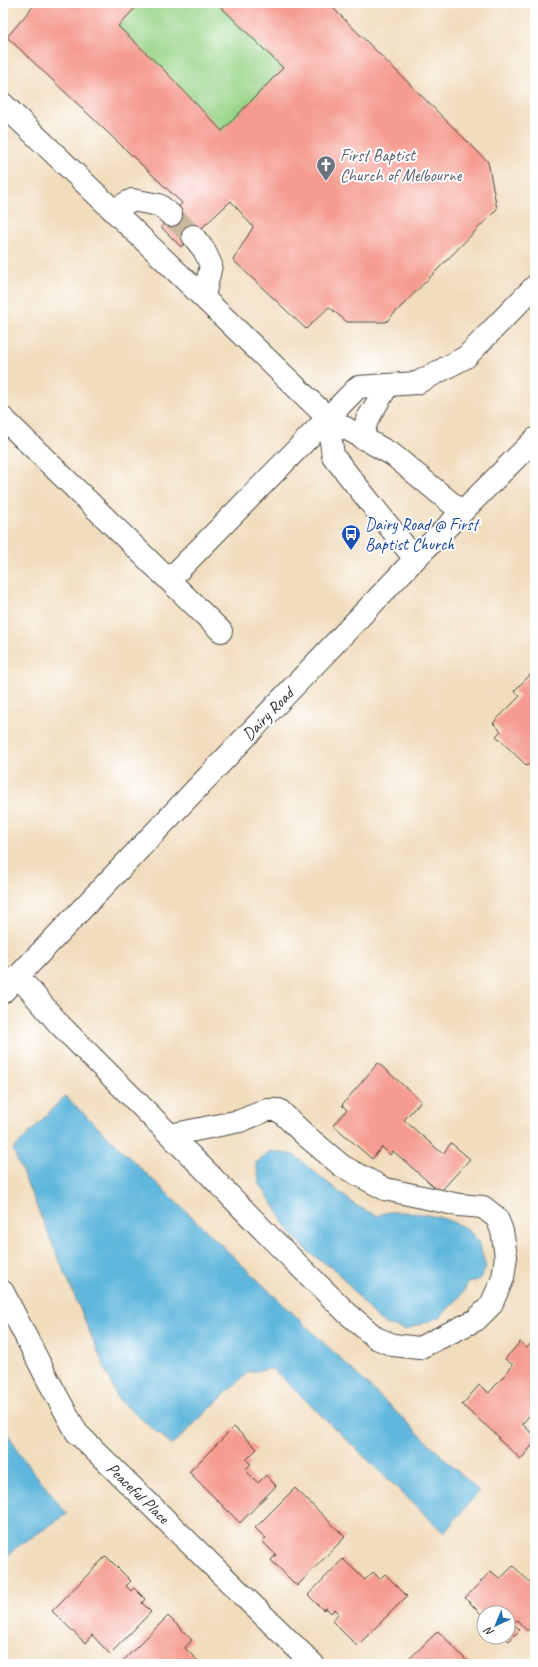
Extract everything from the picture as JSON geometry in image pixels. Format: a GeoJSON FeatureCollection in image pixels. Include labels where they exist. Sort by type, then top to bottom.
{"type":"FeatureCollection","features":[{"type":"Feature","properties":{"kind":"street"},"geometry":{"type":"LineString","coordinates":[[3,104],[328,418],[393,455],[462,512]]}},
{"type":"Feature","properties":{"kind":"street"},"geometry":{"type":"LineString","coordinates":[[113,210],[132,200],[159,206],[171,215]]}},
{"type":"Feature","properties":{"kind":"street"},"geometry":{"type":"LineString","coordinates":[[193,236],[204,250],[211,265],[204,297]]}},
{"type":"Feature","properties":{"kind":"street"},"geometry":{"type":"LineString","coordinates":[[169,580],[358,387],[417,383],[466,356],[535,286]]}},
{"type":"Feature","properties":{"kind":"street"},"geometry":{"type":"LineString","coordinates":[[362,438],[367,420],[388,385]]}},
{"type":"Feature","properties":{"kind":"street"},"geometry":{"type":"LineString","coordinates":[[3,418],[221,631]]}},
{"type":"Feature","properties":{"kind":"street"},"geometry":{"type":"LineString","coordinates":[[328,418],[333,456],[415,559]]}},
{"type":"Feature","properties":{"kind":"street","name":"Dairy Road"},"geometry":{"type":"LineString","coordinates":[[3,992],[415,559],[535,439]]}},
{"type":"Feature","properties":{"kind":"street"},"geometry":{"type":"LineString","coordinates":[[18,976],[59,1024],[272,1239],[346,1312],[376,1338],[393,1345],[419,1348],[476,1320],[491,1305],[503,1278],[506,1256],[502,1230],[497,1218],[483,1207],[459,1205],[385,1189],[342,1166],[304,1134],[279,1110],[267,1110],[240,1121],[170,1135]]}},
{"type":"Feature","properties":{"kind":"street","name":"Peaceful Place"},"geometry":{"type":"LineString","coordinates":[[3,1292],[77,1433],[313,1664]]}},
{"type":"Feature","properties":{"kind":"green space"},"geometry":{"type":"Polygon","coordinates":[[[140,3],[217,3],[283,68],[222,131],[118,26],[140,3]]]}},
{"type":"Feature","properties":{"kind":"water"},"geometry":{"type":"Polygon","coordinates":[[[65,1096],[479,1491],[444,1533],[273,1369],[248,1372],[172,1445],[118,1399],[13,1150],[65,1096]]]}},
{"type":"Feature","properties":{"kind":"water"},"geometry":{"type":"Polygon","coordinates":[[[270,1151],[294,1155],[355,1205],[377,1216],[390,1212],[414,1213],[439,1217],[462,1226],[471,1232],[480,1246],[486,1267],[482,1276],[475,1282],[468,1282],[465,1289],[456,1301],[440,1317],[405,1330],[385,1324],[373,1314],[338,1272],[308,1252],[291,1233],[260,1184],[256,1163],[270,1151]]]}},
{"type":"Feature","properties":{"kind":"water"},"geometry":{"type":"Polygon","coordinates":[[[3,1424],[20,1455],[67,1514],[17,1547],[3,1560],[3,1424]]]}},
{"type":"Feature","properties":{"kind":"building","name":"First Baptist Church of Melbourne"},"geometry":{"type":"Polygon","coordinates":[[[36,3],[140,3],[118,26],[163,69],[222,131],[283,68],[217,3],[328,3],[488,162],[497,209],[386,322],[347,322],[329,307],[306,329],[233,260],[253,227],[231,201],[181,247],[161,227],[182,203],[7,37],[36,3]]]}},
{"type":"Feature","properties":{"kind":"building"},"geometry":{"type":"Polygon","coordinates":[[[534,671],[535,759],[527,766],[496,736],[501,731],[493,723],[520,696],[514,691],[534,671]]]}},
{"type":"Feature","properties":{"kind":"building"},"geometry":{"type":"Polygon","coordinates":[[[378,1063],[421,1101],[404,1120],[443,1154],[451,1143],[470,1159],[440,1192],[393,1151],[390,1155],[382,1147],[372,1159],[333,1125],[347,1110],[342,1105],[378,1063]]]}},
{"type":"Feature","properties":{"kind":"building"},"geometry":{"type":"Polygon","coordinates":[[[535,1338],[535,1409],[522,1424],[535,1436],[535,1442],[521,1459],[498,1439],[499,1437],[462,1405],[479,1385],[489,1393],[513,1365],[505,1359],[520,1342],[527,1348],[535,1338]]]}},
{"type":"Feature","properties":{"kind":"building"},"geometry":{"type":"Polygon","coordinates":[[[234,1427],[257,1449],[246,1460],[251,1464],[245,1470],[258,1483],[266,1475],[276,1486],[240,1523],[189,1472],[234,1427]]]}},
{"type":"Feature","properties":{"kind":"building"},"geometry":{"type":"Polygon","coordinates":[[[295,1488],[345,1537],[297,1586],[271,1560],[276,1555],[262,1541],[266,1538],[255,1528],[295,1488]]]}},
{"type":"Feature","properties":{"kind":"building"},"geometry":{"type":"Polygon","coordinates":[[[106,1556],[131,1581],[126,1586],[131,1591],[134,1588],[145,1599],[142,1603],[151,1612],[110,1654],[92,1635],[85,1643],[52,1611],[106,1556]]]}},
{"type":"Feature","properties":{"kind":"building"},"geometry":{"type":"Polygon","coordinates":[[[343,1559],[365,1580],[373,1572],[380,1579],[385,1574],[407,1596],[357,1646],[332,1621],[339,1613],[335,1609],[331,1613],[326,1608],[323,1610],[308,1595],[343,1559]]]}},
{"type":"Feature","properties":{"kind":"building"},"geometry":{"type":"Polygon","coordinates":[[[513,1566],[535,1587],[535,1623],[527,1631],[517,1620],[516,1621],[516,1605],[476,1605],[476,1609],[465,1598],[491,1571],[500,1579],[513,1566]]]}},
{"type":"Feature","properties":{"kind":"building"},"geometry":{"type":"Polygon","coordinates":[[[168,1616],[192,1640],[185,1648],[201,1664],[120,1664],[168,1616]]]}},
{"type":"Feature","properties":{"kind":"building"},"geometry":{"type":"Polygon","coordinates":[[[516,1626],[520,1630],[516,1634],[516,1626]]]}},
{"type":"Feature","properties":{"kind":"building"},"geometry":{"type":"Polygon","coordinates":[[[438,1631],[470,1664],[404,1664],[438,1631]]]}},
{"type":"Feature","properties":{"kind":"tunnel"},"geometry":{"type":"LineString","coordinates":[[171,215],[193,236]]}},
{"type":"Feature","properties":{"kind":"place","name":"First Baptist Church of Melbourne"},"geometry":{"type":"Point","coordinates":[326,182]}},
{"type":"Feature","properties":{"kind":"place","name":"Dairy Road @ First Baptist Church"},"geometry":{"type":"Point","coordinates":[351,551]}}]}
